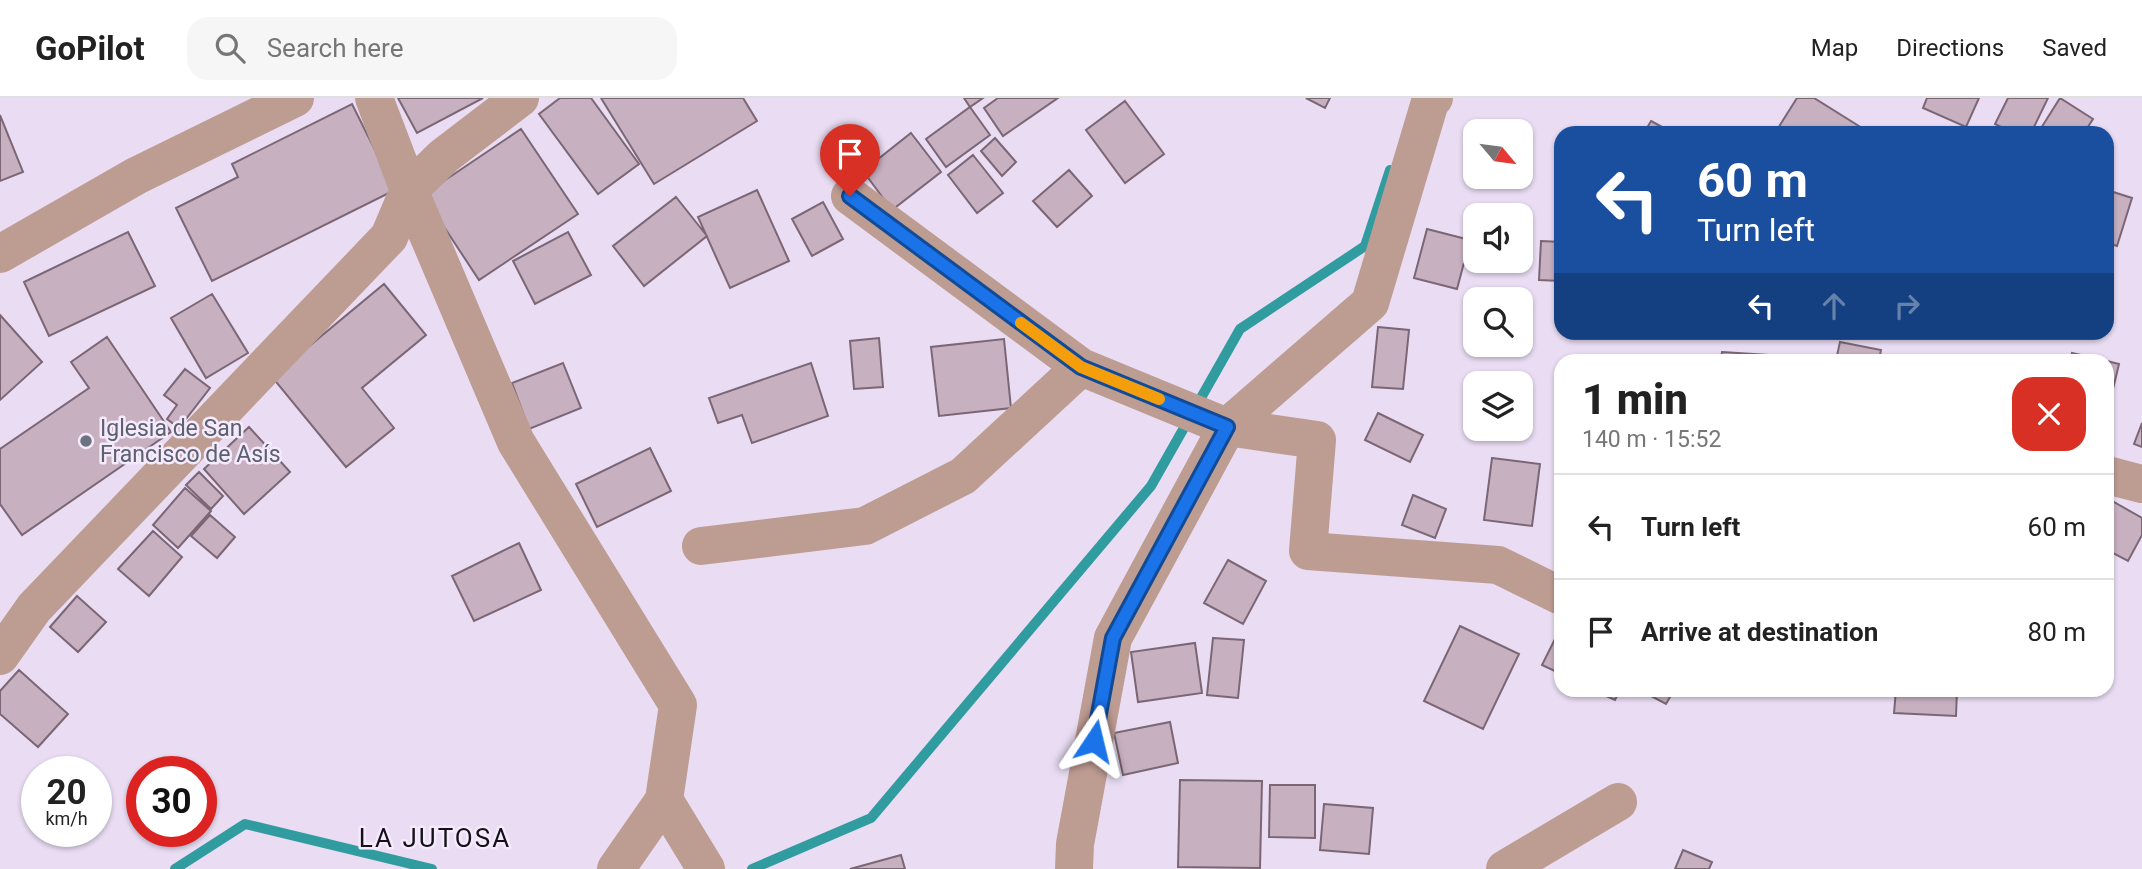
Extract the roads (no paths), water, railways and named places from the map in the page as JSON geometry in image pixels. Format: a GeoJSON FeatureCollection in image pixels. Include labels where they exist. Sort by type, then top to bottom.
{"type":"FeatureCollection","features":[{"type":"Feature","properties":{"kind":"street"},"geometry":{"type":"LineString","coordinates":[[0,254],[136,176],[295,98]]}},
{"type":"Feature","properties":{"kind":"street"},"geometry":{"type":"LineString","coordinates":[[374,98],[409,190],[516,442],[678,705],[664,800],[617,869]]}},
{"type":"Feature","properties":{"kind":"street"},"geometry":{"type":"LineString","coordinates":[[3,644],[34,608],[389,237],[409,190],[444,156],[520,98]]}},
{"type":"Feature","properties":{"kind":"street"},"geometry":{"type":"LineString","coordinates":[[1074,869],[1075,844],[1113,638],[1227,427],[1370,303],[1430,102],[1434,98]]}},
{"type":"Feature","properties":{"kind":"street"},"geometry":{"type":"LineString","coordinates":[[850,196],[1081,367],[1227,427],[1317,440],[1308,551],[1499,565],[1554,592]]}},
{"type":"Feature","properties":{"kind":"street"},"geometry":{"type":"LineString","coordinates":[[701,546],[865,526],[963,475],[1081,367]]}},
{"type":"Feature","properties":{"kind":"street"},"geometry":{"type":"LineString","coordinates":[[2114,477],[2142,484]]}},
{"type":"Feature","properties":{"kind":"street"},"geometry":{"type":"LineString","coordinates":[[664,800],[706,869]]}},
{"type":"Feature","properties":{"kind":"street"},"geometry":{"type":"LineString","coordinates":[[1505,869],[1618,802]]}},
{"type":"Feature","properties":{"kind":"waterway"},"geometry":{"type":"LineString","coordinates":[[752,869],[871,818],[1151,486],[1240,329],[1365,246],[1390,170]]}},
{"type":"Feature","properties":{"kind":"waterway"},"geometry":{"type":"LineString","coordinates":[[175,869],[245,824],[432,869]]}},
{"type":"Feature","properties":{"kind":"place","name":"Iglesia de San Francisco de Asís"},"geometry":{"type":"Point","coordinates":[86,441]}},
{"type":"Feature","properties":{"kind":"district","name":"LA JUTOSA"},"geometry":{"type":"Point","coordinates":[435,838]}}]}
